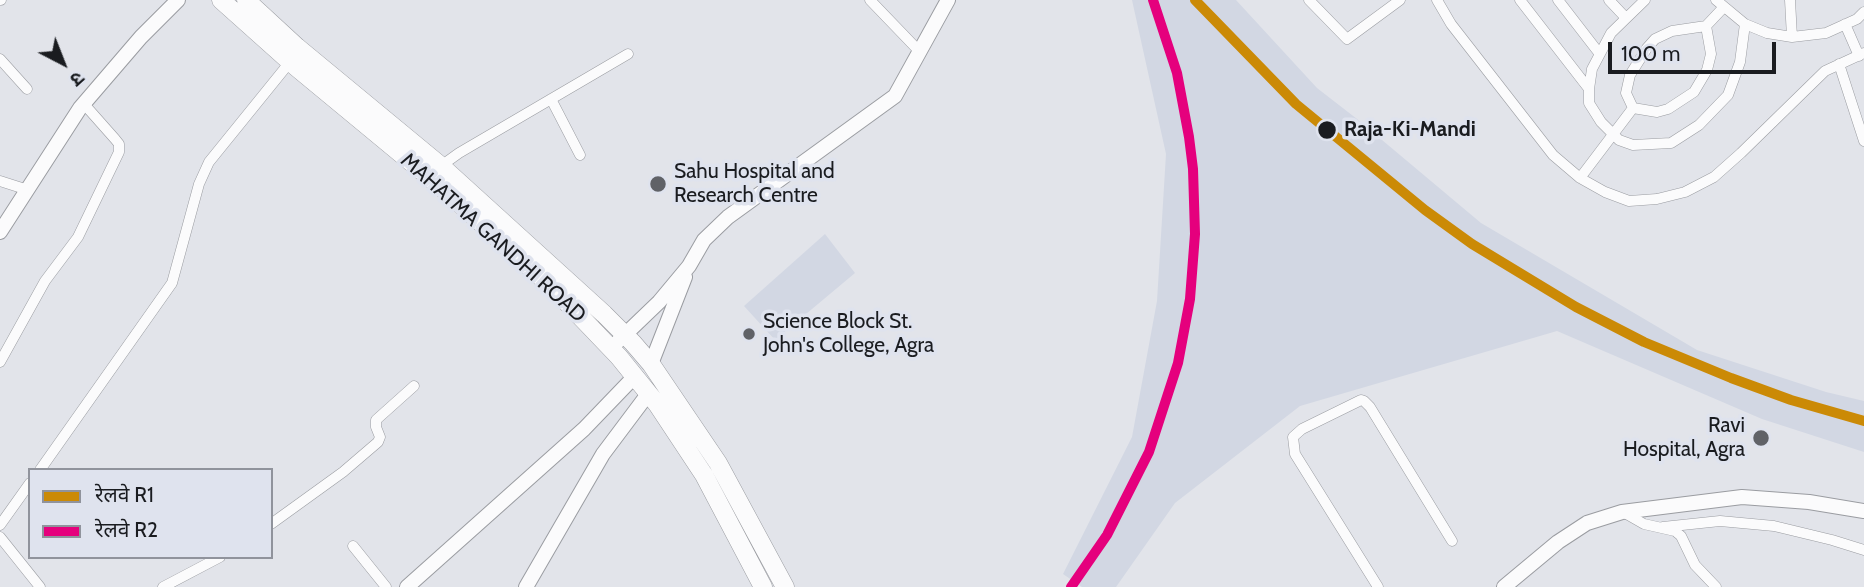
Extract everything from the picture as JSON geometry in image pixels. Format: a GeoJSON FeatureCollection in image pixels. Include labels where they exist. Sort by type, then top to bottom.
{"type":"FeatureCollection","features":[{"type":"Feature","properties":{"kind":"highway","name":"MAHATMA GANDHI ROAD"},"geometry":{"type":"LineString","coordinates":[[221,0],[290,62],[446,191],[554,289],[635,376],[704,475],[763,587]]}},
{"type":"Feature","properties":{"kind":"highway","name":"MAHATMA GANDHI ROAD"},"geometry":{"type":"LineString","coordinates":[[246,0],[297,47],[441,166],[515,232],[651,364],[718,463],[785,587]]}},
{"type":"Feature","properties":{"kind":"street"},"geometry":{"type":"LineString","coordinates":[[0,232],[84,104],[141,37],[178,0]]}},
{"type":"Feature","properties":{"kind":"street"},"geometry":{"type":"LineString","coordinates":[[870,0],[920,52]]}},
{"type":"Feature","properties":{"kind":"street"},"geometry":{"type":"LineString","coordinates":[[610,349],[646,316],[689,266],[705,240],[728,217],[895,96],[948,0]]}},
{"type":"Feature","properties":{"kind":"street"},"geometry":{"type":"LineString","coordinates":[[1309,0],[1347,39],[1400,0]]}},
{"type":"Feature","properties":{"kind":"street"},"geometry":{"type":"LineString","coordinates":[[1520,0],[1588,89]]}},
{"type":"Feature","properties":{"kind":"street"},"geometry":{"type":"LineString","coordinates":[[1558,0],[1599,53]]}},
{"type":"Feature","properties":{"kind":"street"},"geometry":{"type":"LineString","coordinates":[[1609,0],[1625,17]]}},
{"type":"Feature","properties":{"kind":"street"},"geometry":{"type":"LineString","coordinates":[[1645,0],[1611,33],[1592,69],[1588,89],[1589,103],[1613,135],[1633,145],[1671,143],[1699,125],[1728,95],[1740,62],[1745,24]]}},
{"type":"Feature","properties":{"kind":"street"},"geometry":{"type":"LineString","coordinates":[[1790,0],[1791,37]]}},
{"type":"Feature","properties":{"kind":"street"},"geometry":{"type":"LineString","coordinates":[[1439,1],[1451,24],[1553,155],[1580,178],[1629,201],[1657,199],[1685,191],[1714,177],[1825,71],[1861,55],[1845,24]]}},
{"type":"Feature","properties":{"kind":"street"},"geometry":{"type":"LineString","coordinates":[[1706,26],[1672,32],[1655,39],[1630,75],[1626,93],[1633,108],[1645,112],[1668,109],[1694,92],[1707,70],[1711,54],[1706,26],[1720,4],[1745,24],[1768,33],[1791,37],[1826,33],[1864,12]]}},
{"type":"Feature","properties":{"kind":"street"},"geometry":{"type":"LineString","coordinates":[[441,166],[628,54]]}},
{"type":"Feature","properties":{"kind":"street"},"geometry":{"type":"LineString","coordinates":[[0,59],[27,89]]}},
{"type":"Feature","properties":{"kind":"street"},"geometry":{"type":"LineString","coordinates":[[41,468],[172,283],[199,184],[209,162],[290,62]]}},
{"type":"Feature","properties":{"kind":"street"},"geometry":{"type":"LineString","coordinates":[[1839,64],[1864,141]]}},
{"type":"Feature","properties":{"kind":"street"},"geometry":{"type":"LineString","coordinates":[[551,99],[580,155]]}},
{"type":"Feature","properties":{"kind":"street"},"geometry":{"type":"LineString","coordinates":[[0,362],[45,281],[78,237],[119,152],[116,139],[84,104]]}},
{"type":"Feature","properties":{"kind":"street"},"geometry":{"type":"LineString","coordinates":[[1580,178],[1633,108]]}},
{"type":"Feature","properties":{"kind":"street"},"geometry":{"type":"LineString","coordinates":[[0,181],[28,190]]}},
{"type":"Feature","properties":{"kind":"street"},"geometry":{"type":"LineString","coordinates":[[651,364],[689,266]]}},
{"type":"Feature","properties":{"kind":"street"},"geometry":{"type":"LineString","coordinates":[[407,587],[576,437],[635,376]]}},
{"type":"Feature","properties":{"kind":"street"},"geometry":{"type":"LineString","coordinates":[[273,523],[378,442],[376,420],[414,386]]}},
{"type":"Feature","properties":{"kind":"street"},"geometry":{"type":"LineString","coordinates":[[526,587],[603,454],[648,394]]}},
{"type":"Feature","properties":{"kind":"street"},"geometry":{"type":"LineString","coordinates":[[1378,587],[1295,454],[1293,437],[1302,429],[1361,400],[1364,401],[1452,541]]}},
{"type":"Feature","properties":{"kind":"street"},"geometry":{"type":"LineString","coordinates":[[599,413],[621,429]]}},
{"type":"Feature","properties":{"kind":"street"},"geometry":{"type":"LineString","coordinates":[[0,525],[28,487]]}},
{"type":"Feature","properties":{"kind":"street"},"geometry":{"type":"LineString","coordinates":[[1504,587],[1558,542],[1587,523],[1622,512],[1742,498],[1809,502],[1864,511]]}},
{"type":"Feature","properties":{"kind":"street"},"geometry":{"type":"LineString","coordinates":[[1622,512],[1644,524],[1675,531],[1681,536],[1695,565],[1716,587]]}},
{"type":"Feature","properties":{"kind":"street"},"geometry":{"type":"LineString","coordinates":[[1663,527],[1720,521],[1774,526],[1864,550]]}},
{"type":"Feature","properties":{"kind":"street"},"geometry":{"type":"LineString","coordinates":[[0,537],[40,587]]}},
{"type":"Feature","properties":{"kind":"street"},"geometry":{"type":"LineString","coordinates":[[353,546],[386,587]]}},
{"type":"Feature","properties":{"kind":"street"},"geometry":{"type":"LineString","coordinates":[[163,587],[216,559]]}},
{"type":"Feature","properties":{"kind":"shaded area"},"geometry":{"type":"Polygon","coordinates":[[[1132,0],[1236,0],[1317,88],[1481,223],[1697,350],[1826,392],[1864,401],[1864,452],[1762,419],[1557,331],[1300,406],[1175,503],[1116,587],[1082,587],[1063,574],[1132,437],[1157,301],[1166,154],[1132,0]]]}},
{"type":"Feature","properties":{"kind":"shaded area"},"geometry":{"type":"Polygon","coordinates":[[[825,234],[855,273],[775,340],[744,306],[825,234]]]}},
{"type":"Feature","properties":{"kind":"railway"},"geometry":{"type":"LineString","coordinates":[[1071,587],[1107,535],[1149,452],[1178,363],[1190,299],[1195,234],[1193,169],[1177,73],[1153,0]]}},
{"type":"Feature","properties":{"kind":"rail line","name":"R2"},"geometry":{"type":"LineString","coordinates":[[1071,587],[1107,535],[1149,452],[1178,363],[1190,299],[1195,234],[1193,169],[1177,73],[1153,0]]}},
{"type":"Feature","properties":{"kind":"rail line","name":"R1"},"geometry":{"type":"LineString","coordinates":[[1195,0],[1296,104],[1425,210],[1472,244],[1576,307],[1644,342],[1791,400],[1864,421]]}},
{"type":"Feature","properties":{"kind":"place","name":"Raja-Ki-Mandi"},"geometry":{"type":"Point","coordinates":[1327,130]}},
{"type":"Feature","properties":{"kind":"place","name":"Sahu Hospital and Research Centre"},"geometry":{"type":"Point","coordinates":[658,184]}},
{"type":"Feature","properties":{"kind":"place","name":"Science Block St. John's College, Agra"},"geometry":{"type":"Point","coordinates":[749,334]}},
{"type":"Feature","properties":{"kind":"place","name":"Ravi Hospital, Agra"},"geometry":{"type":"Point","coordinates":[1761,438]}}]}
